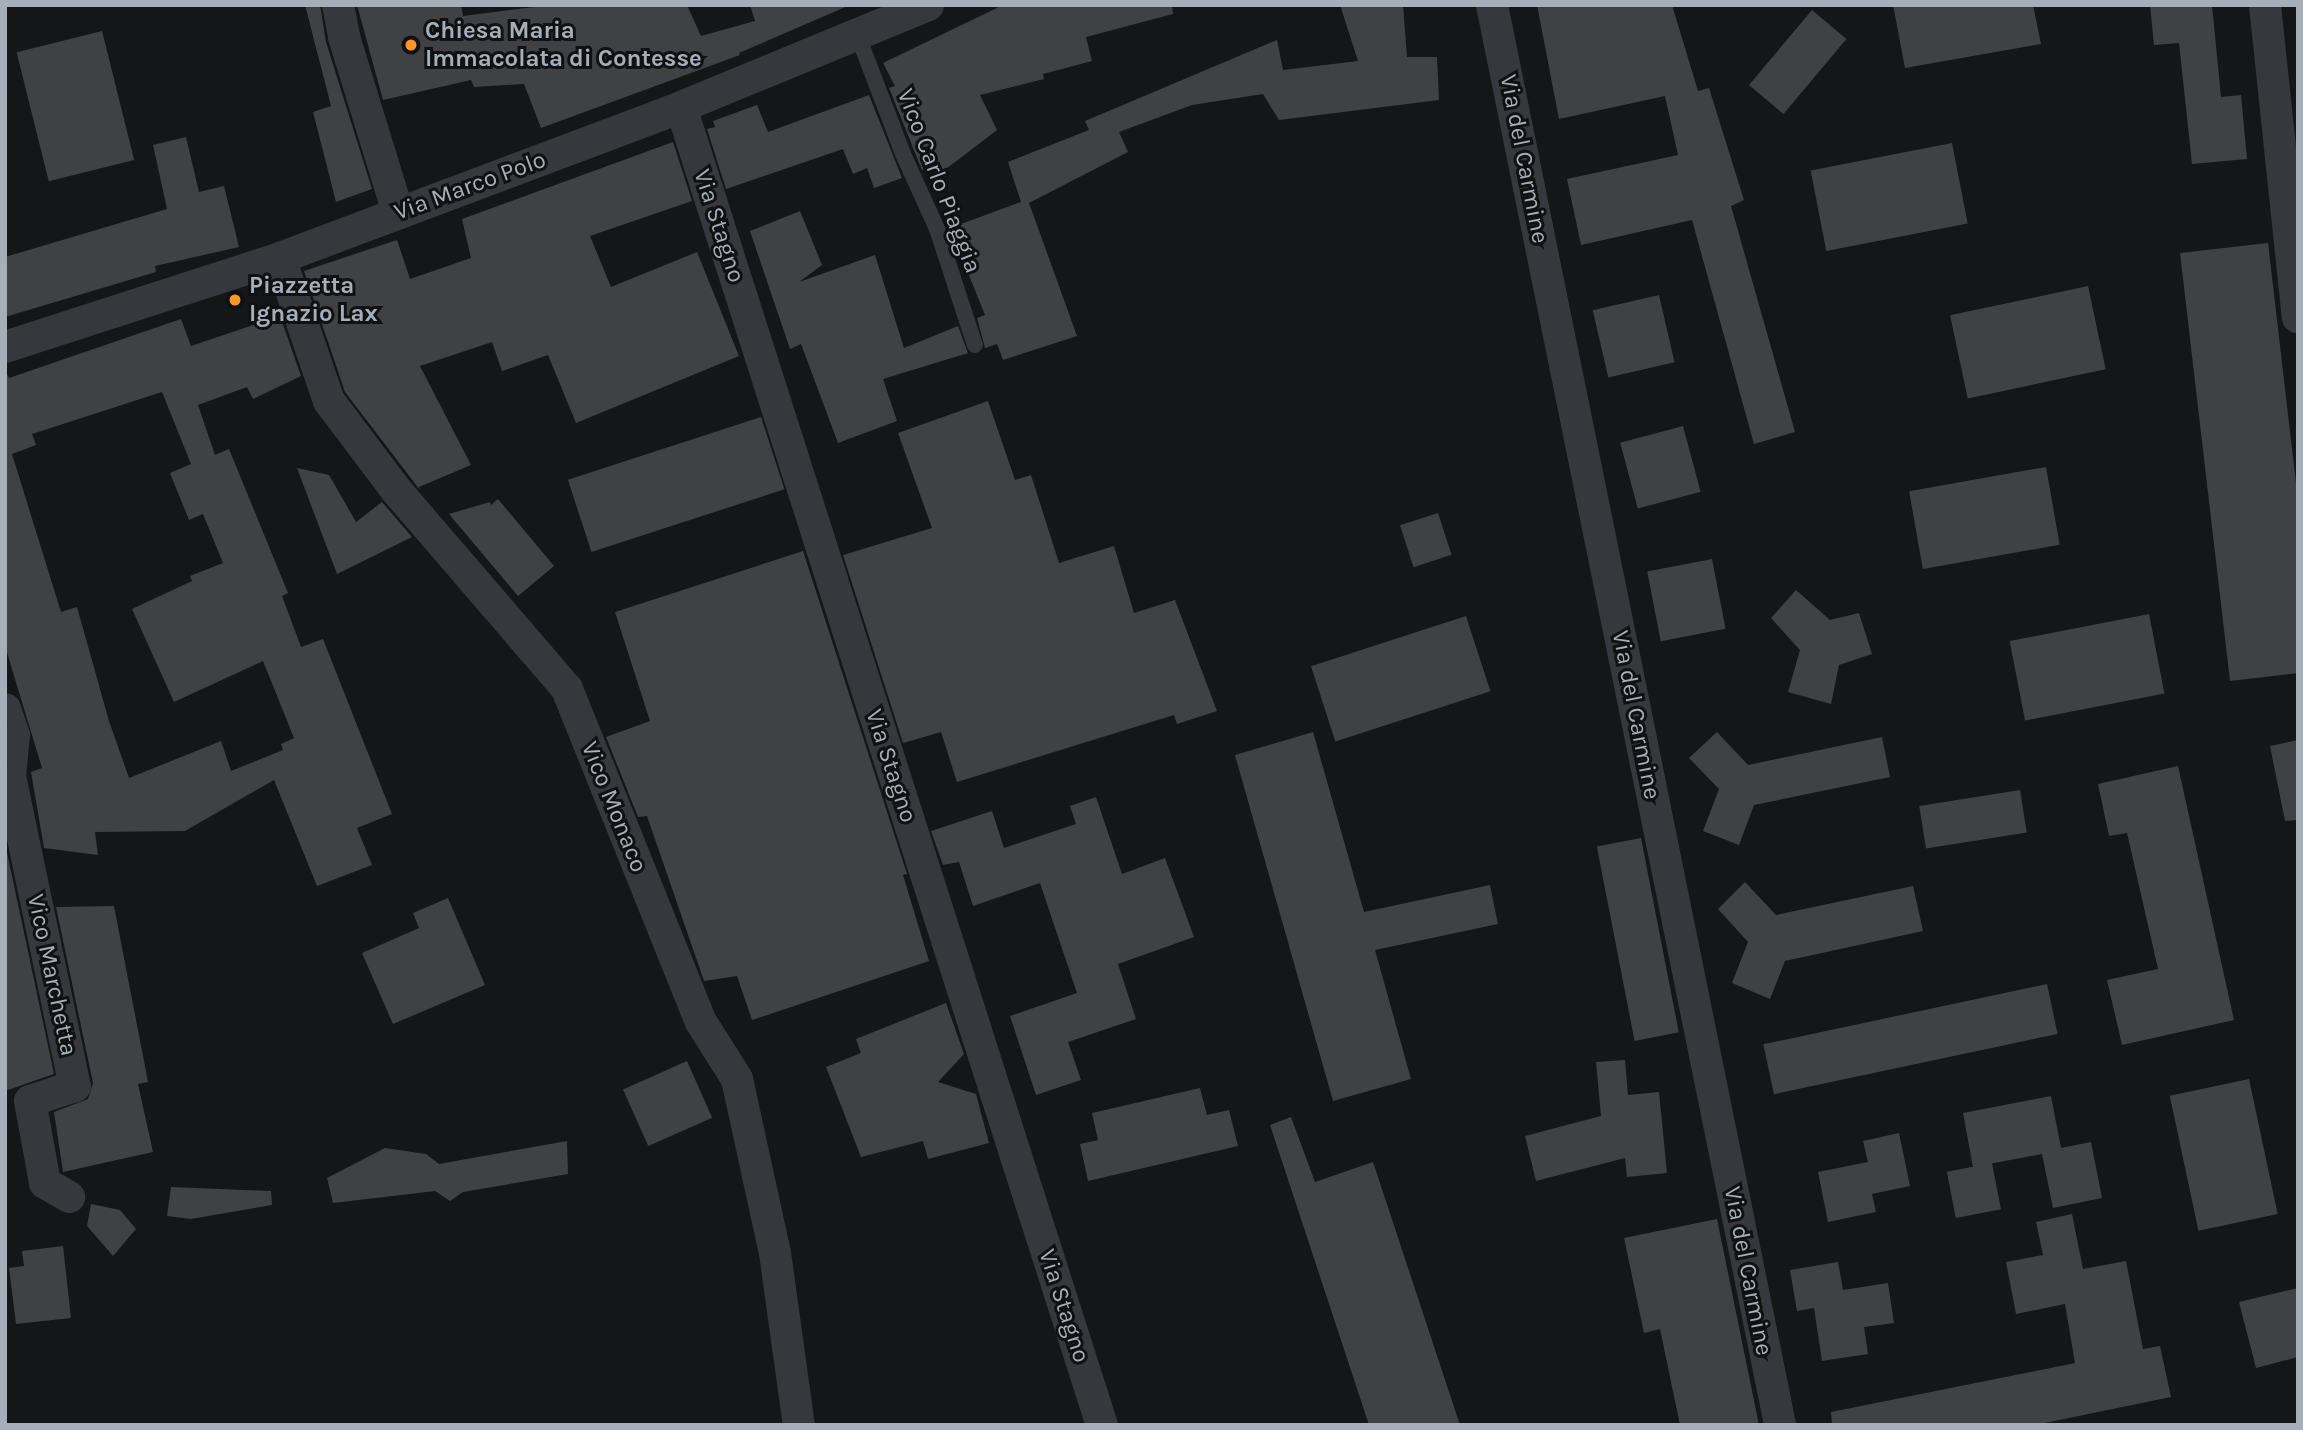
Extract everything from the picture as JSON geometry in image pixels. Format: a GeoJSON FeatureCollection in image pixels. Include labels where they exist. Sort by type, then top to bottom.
{"type":"FeatureCollection","features":[{"type":"Feature","properties":{"kind":"street"},"geometry":{"type":"LineString","coordinates":[[338,5],[344,37],[398,212]]}},
{"type":"Feature","properties":{"kind":"street","name":"Via Marco Polo"},"geometry":{"type":"LineString","coordinates":[[5,347],[280,258],[681,107],[928,5]]}},
{"type":"Feature","properties":{"kind":"street","name":"Via del Carmine"},"geometry":{"type":"LineString","coordinates":[[1492,5],[1780,1425]]}},
{"type":"Feature","properties":{"kind":"street"},"geometry":{"type":"LineString","coordinates":[[2265,5],[2291,214],[2298,317]]}},
{"type":"Feature","properties":{"kind":"street","name":"Via Stagno"},"geometry":{"type":"LineString","coordinates":[[681,107],[1102,1425]]}},
{"type":"Feature","properties":{"kind":"street","name":"Vico Monaco"},"geometry":{"type":"LineString","coordinates":[[280,258],[329,401],[396,490],[567,689],[701,1022],[737,1079],[775,1253],[799,1425]]}},
{"type":"Feature","properties":{"kind":"street","name":"Vico Marchetta"},"geometry":{"type":"LineString","coordinates":[[5,709],[14,735],[10,776],[75,1086],[30,1101],[46,1183],[69,1197]]}},
{"type":"Feature","properties":{"kind":"lane","name":"Vico Carlo Piaggia"},"geometry":{"type":"LineString","coordinates":[[858,36],[904,154],[937,229],[975,345]]}},
{"type":"Feature","properties":{"kind":"building"},"geometry":{"type":"Polygon","coordinates":[[[305,5],[320,5],[326,42],[372,189],[336,202],[313,112],[331,106],[305,5]]]}},
{"type":"Feature","properties":{"kind":"building"},"geometry":{"type":"Polygon","coordinates":[[[357,5],[461,5],[463,16],[550,5],[687,5],[701,36],[755,21],[750,5],[850,5],[739,53],[740,55],[541,128],[524,84],[474,87],[471,80],[383,100],[357,5]]]}},
{"type":"Feature","properties":{"kind":"building"},"geometry":{"type":"Polygon","coordinates":[[[1003,5],[1172,5],[1173,14],[1086,37],[1092,61],[1043,74],[1044,79],[980,95],[997,130],[942,172],[938,164],[922,170],[889,88],[895,86],[883,63],[1003,5]]]}},
{"type":"Feature","properties":{"kind":"building"},"geometry":{"type":"Polygon","coordinates":[[[1340,5],[1403,5],[1407,57],[1437,57],[1439,100],[1279,120],[1263,94],[1192,105],[1119,132],[1128,152],[1029,203],[1077,336],[1003,360],[997,344],[985,348],[977,318],[985,315],[950,228],[1021,202],[1008,162],[1089,130],[1085,121],[1277,40],[1283,70],[1358,61],[1340,5]]]}},
{"type":"Feature","properties":{"kind":"building"},"geometry":{"type":"Polygon","coordinates":[[[1537,5],[1672,5],[1698,91],[1709,88],[1744,200],[1731,206],[1795,432],[1754,444],[1692,220],[1581,245],[1567,179],[1678,155],[1665,96],[1559,119],[1537,5]]]}},
{"type":"Feature","properties":{"kind":"building"},"geometry":{"type":"Polygon","coordinates":[[[1893,5],[2033,5],[2041,44],[1905,68],[1893,5]]]}},
{"type":"Feature","properties":{"kind":"building"},"geometry":{"type":"Polygon","coordinates":[[[2150,5],[2212,5],[2221,97],[2241,95],[2247,159],[2192,164],[2179,43],[2154,45],[2150,5]]]}},
{"type":"Feature","properties":{"kind":"building"},"geometry":{"type":"Polygon","coordinates":[[[1812,10],[1846,39],[1783,114],[1749,85],[1812,10]]]}},
{"type":"Feature","properties":{"kind":"building"},"geometry":{"type":"Polygon","coordinates":[[[102,31],[134,160],[49,181],[17,52],[102,31]]]}},
{"type":"Feature","properties":{"kind":"building"},"geometry":{"type":"Polygon","coordinates":[[[869,95],[902,178],[874,188],[867,168],[853,174],[843,149],[726,189],[707,129],[715,127],[713,121],[757,105],[768,132],[869,95]]]}},
{"type":"Feature","properties":{"kind":"building"},"geometry":{"type":"Polygon","coordinates":[[[186,137],[199,192],[224,186],[239,247],[155,266],[156,272],[5,317],[5,257],[167,209],[153,145],[186,137]]]}},
{"type":"Feature","properties":{"kind":"building"},"geometry":{"type":"Polygon","coordinates":[[[673,142],[692,201],[590,236],[611,287],[697,252],[739,356],[576,423],[548,355],[502,371],[492,342],[420,366],[471,465],[419,487],[420,490],[345,392],[304,271],[397,240],[410,279],[471,258],[462,219],[673,142]]]}},
{"type":"Feature","properties":{"kind":"building"},"geometry":{"type":"Polygon","coordinates":[[[1952,143],[1968,223],[1826,251],[1811,170],[1952,143]]]}},
{"type":"Feature","properties":{"kind":"building"},"geometry":{"type":"Polygon","coordinates":[[[800,211],[822,265],[799,282],[875,255],[904,348],[958,326],[968,353],[883,379],[897,421],[838,443],[801,344],[790,349],[750,231],[800,211]]]}},
{"type":"Feature","properties":{"kind":"building"},"geometry":{"type":"Polygon","coordinates":[[[2268,243],[2298,500],[2298,673],[2230,681],[2180,253],[2268,243]]]}},
{"type":"Feature","properties":{"kind":"building"},"geometry":{"type":"Polygon","coordinates":[[[2088,286],[2106,369],[1968,398],[1950,315],[2088,286]]]}},
{"type":"Feature","properties":{"kind":"building"},"geometry":{"type":"Polygon","coordinates":[[[1659,295],[1675,362],[1608,378],[1593,310],[1659,295]]]}},
{"type":"Feature","properties":{"kind":"building"},"geometry":{"type":"Polygon","coordinates":[[[280,316],[301,376],[253,399],[247,387],[198,405],[215,455],[229,449],[288,593],[282,596],[301,647],[323,639],[392,814],[357,828],[372,865],[317,886],[274,780],[185,831],[95,832],[98,855],[44,848],[31,772],[42,768],[5,646],[5,371],[9,378],[181,319],[191,346],[280,316]],[[162,392],[32,434],[36,445],[12,454],[61,612],[77,607],[109,721],[129,778],[221,741],[231,771],[283,750],[281,744],[294,738],[263,661],[174,702],[132,609],[192,581],[190,576],[223,563],[203,514],[189,520],[170,473],[191,464],[162,392]]]}},
{"type":"Feature","properties":{"kind":"building"},"geometry":{"type":"Polygon","coordinates":[[[988,401],[1015,480],[1031,475],[1059,563],[1114,546],[1134,613],[1175,600],[1217,711],[1177,724],[1174,715],[957,782],[941,732],[903,743],[843,555],[932,528],[898,433],[988,401]]]}},
{"type":"Feature","properties":{"kind":"building"},"geometry":{"type":"Polygon","coordinates":[[[761,417],[784,489],[591,552],[568,480],[761,417]]]}},
{"type":"Feature","properties":{"kind":"building"},"geometry":{"type":"Polygon","coordinates":[[[1683,426],[1701,492],[1638,509],[1620,443],[1683,426]]]}},
{"type":"Feature","properties":{"kind":"building"},"geometry":{"type":"Polygon","coordinates":[[[2046,467],[2060,545],[1923,569],[1909,491],[2046,467]]]}},
{"type":"Feature","properties":{"kind":"building"},"geometry":{"type":"Polygon","coordinates":[[[297,468],[329,475],[356,522],[382,502],[412,537],[337,574],[297,468]]]}},
{"type":"Feature","properties":{"kind":"building"},"geometry":{"type":"Polygon","coordinates":[[[498,499],[554,566],[518,596],[449,514],[490,502],[491,505],[498,499]]]}},
{"type":"Feature","properties":{"kind":"building"},"geometry":{"type":"Polygon","coordinates":[[[1438,513],[1452,555],[1414,567],[1400,525],[1438,513]]]}},
{"type":"Feature","properties":{"kind":"building"},"geometry":{"type":"Polygon","coordinates":[[[803,551],[907,874],[903,875],[929,961],[752,1020],[737,976],[704,981],[647,816],[638,817],[606,737],[650,721],[615,612],[803,551]]]}},
{"type":"Feature","properties":{"kind":"building"},"geometry":{"type":"Polygon","coordinates":[[[1712,559],[1726,629],[1661,641],[1647,572],[1712,559]]]}},
{"type":"Feature","properties":{"kind":"building"},"geometry":{"type":"Polygon","coordinates":[[[1796,590],[1830,620],[1859,613],[1872,654],[1839,665],[1831,704],[1788,692],[1800,650],[1771,618],[1796,590]]]}},
{"type":"Feature","properties":{"kind":"building"},"geometry":{"type":"Polygon","coordinates":[[[2149,614],[2164,694],[2025,721],[2010,641],[2149,614]]]}},
{"type":"Feature","properties":{"kind":"building"},"geometry":{"type":"Polygon","coordinates":[[[1466,616],[1490,691],[1335,742],[1311,666],[1466,616]]]}},
{"type":"Feature","properties":{"kind":"building"},"geometry":{"type":"Polygon","coordinates":[[[1313,732],[1364,912],[1490,885],[1498,924],[1375,950],[1411,1079],[1333,1101],[1235,755],[1313,732]]]}},
{"type":"Feature","properties":{"kind":"building"},"geometry":{"type":"Polygon","coordinates":[[[1717,732],[1748,765],[1882,737],[1890,777],[1754,805],[1739,845],[1703,831],[1719,789],[1689,758],[1717,732]]]}},
{"type":"Feature","properties":{"kind":"building"},"geometry":{"type":"Polygon","coordinates":[[[2298,740],[2298,820],[2285,821],[2270,746],[2298,740]]]}},
{"type":"Feature","properties":{"kind":"building"},"geometry":{"type":"Polygon","coordinates":[[[2178,766],[2234,1020],[2122,1045],[2107,980],[2158,969],[2127,833],[2109,836],[2098,784],[2178,766]]]}},
{"type":"Feature","properties":{"kind":"building"},"geometry":{"type":"Polygon","coordinates":[[[2020,790],[2027,832],[1926,848],[1919,806],[2020,790]]]}},
{"type":"Feature","properties":{"kind":"building"},"geometry":{"type":"Polygon","coordinates":[[[1096,797],[1122,874],[1165,858],[1194,937],[1118,964],[1136,1019],[1068,1042],[1081,1080],[1036,1095],[1010,1016],[1077,993],[1040,883],[973,906],[959,862],[943,865],[931,831],[992,811],[1004,848],[1076,824],[1070,806],[1096,797]]]}},
{"type":"Feature","properties":{"kind":"building"},"geometry":{"type":"Polygon","coordinates":[[[1641,838],[1679,1032],[1635,1041],[1597,847],[1641,838]]]}},
{"type":"Feature","properties":{"kind":"building"},"geometry":{"type":"Polygon","coordinates":[[[5,843],[54,1074],[5,1091],[5,843]]]}},
{"type":"Feature","properties":{"kind":"building"},"geometry":{"type":"Polygon","coordinates":[[[1745,882],[1776,915],[1913,886],[1923,931],[1785,961],[1770,999],[1732,983],[1748,942],[1718,909],[1745,882]]]}},
{"type":"Feature","properties":{"kind":"building"},"geometry":{"type":"Polygon","coordinates":[[[448,898],[485,985],[393,1024],[362,953],[419,928],[413,913],[448,898]]]}},
{"type":"Feature","properties":{"kind":"building"},"geometry":{"type":"Polygon","coordinates":[[[114,906],[148,1082],[138,1084],[153,1152],[63,1172],[54,1112],[88,1099],[93,1083],[56,907],[114,906]]]}},
{"type":"Feature","properties":{"kind":"building"},"geometry":{"type":"Polygon","coordinates":[[[2047,984],[2058,1034],[1774,1094],[1763,1044],[2047,984]]]}},
{"type":"Feature","properties":{"kind":"building"},"geometry":{"type":"Polygon","coordinates":[[[946,1003],[964,1054],[938,1082],[976,1094],[989,1143],[928,1159],[923,1141],[861,1157],[826,1067],[861,1053],[856,1039],[946,1003]]]}},
{"type":"Feature","properties":{"kind":"building"},"geometry":{"type":"Polygon","coordinates":[[[1625,1060],[1628,1095],[1659,1092],[1667,1173],[1627,1177],[1625,1158],[1536,1181],[1525,1136],[1601,1116],[1596,1062],[1625,1060]]]}},
{"type":"Feature","properties":{"kind":"building"},"geometry":{"type":"Polygon","coordinates":[[[687,1061],[712,1118],[648,1146],[623,1089],[687,1061]]]}},
{"type":"Feature","properties":{"kind":"building"},"geometry":{"type":"Polygon","coordinates":[[[2249,1079],[2278,1214],[2198,1231],[2170,1096],[2249,1079]]]}},
{"type":"Feature","properties":{"kind":"building"},"geometry":{"type":"Polygon","coordinates":[[[1200,1088],[1207,1115],[1229,1110],[1238,1146],[1088,1181],[1080,1144],[1098,1140],[1092,1113],[1200,1088]]]}},
{"type":"Feature","properties":{"kind":"building"},"geometry":{"type":"Polygon","coordinates":[[[2051,1096],[2061,1148],[2091,1142],[2102,1198],[2053,1208],[2042,1154],[1973,1167],[1963,1113],[2051,1096]]]}},
{"type":"Feature","properties":{"kind":"building"},"geometry":{"type":"Polygon","coordinates":[[[1291,1117],[1315,1182],[1373,1162],[1460,1425],[1369,1425],[1270,1125],[1291,1117]]]}},
{"type":"Feature","properties":{"kind":"building"},"geometry":{"type":"Polygon","coordinates":[[[1899,1133],[1910,1186],[1872,1194],[1876,1212],[1828,1222],[1818,1172],[1868,1162],[1863,1141],[1899,1133]]]}},
{"type":"Feature","properties":{"kind":"building"},"geometry":{"type":"Polygon","coordinates":[[[567,1141],[568,1174],[463,1192],[450,1201],[435,1191],[333,1203],[327,1178],[385,1148],[426,1154],[439,1164],[567,1141]]]}},
{"type":"Feature","properties":{"kind":"building"},"geometry":{"type":"Polygon","coordinates":[[[1992,1163],[2001,1209],[1956,1218],[1947,1172],[1992,1163]]]}},
{"type":"Feature","properties":{"kind":"building"},"geometry":{"type":"Polygon","coordinates":[[[171,1187],[271,1191],[272,1205],[191,1219],[167,1216],[171,1187]]]}},
{"type":"Feature","properties":{"kind":"building"},"geometry":{"type":"Polygon","coordinates":[[[91,1204],[120,1210],[136,1229],[113,1256],[87,1226],[91,1204]]]}},
{"type":"Feature","properties":{"kind":"building"},"geometry":{"type":"Polygon","coordinates":[[[2072,1214],[2083,1269],[2126,1261],[2143,1349],[2160,1346],[2171,1397],[2035,1425],[1832,1425],[1831,1412],[2075,1363],[2065,1304],[2016,1314],[2006,1262],[2043,1255],[2036,1222],[2072,1214]]]}},
{"type":"Feature","properties":{"kind":"building"},"geometry":{"type":"Polygon","coordinates":[[[1717,1219],[1759,1425],[1680,1425],[1660,1329],[1644,1333],[1624,1238],[1717,1219]]]}},
{"type":"Feature","properties":{"kind":"building"},"geometry":{"type":"Polygon","coordinates":[[[63,1246],[71,1318],[16,1324],[9,1268],[24,1266],[22,1251],[63,1246]]]}},
{"type":"Feature","properties":{"kind":"building"},"geometry":{"type":"Polygon","coordinates":[[[1838,1262],[1843,1290],[1888,1283],[1894,1323],[1864,1327],[1868,1354],[1822,1361],[1814,1308],[1797,1311],[1790,1270],[1838,1262]]]}},
{"type":"Feature","properties":{"kind":"building"},"geometry":{"type":"Polygon","coordinates":[[[2298,1288],[2298,1357],[2256,1368],[2239,1302],[2298,1288]]]}},
{"type":"Feature","properties":{"kind":"place","name":"Chiesa Maria Immacolata di Contesse"},"geometry":{"type":"Point","coordinates":[411,45]}},
{"type":"Feature","properties":{"kind":"place","name":"Piazzetta Ignazio Lax"},"geometry":{"type":"Point","coordinates":[235,300]}}]}
